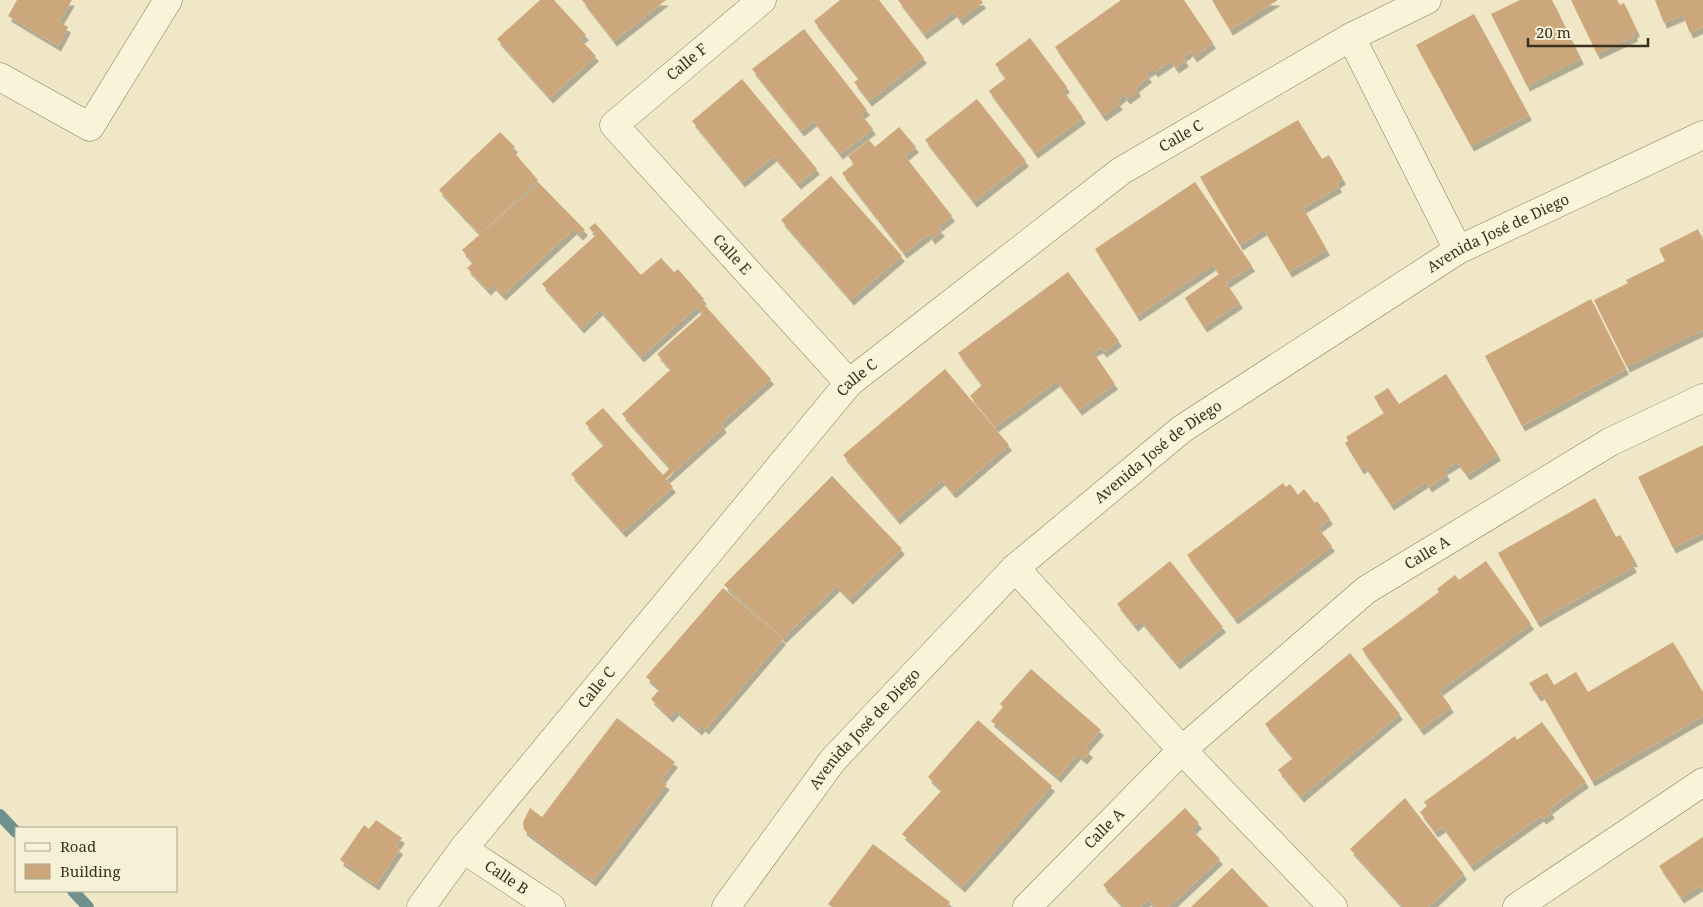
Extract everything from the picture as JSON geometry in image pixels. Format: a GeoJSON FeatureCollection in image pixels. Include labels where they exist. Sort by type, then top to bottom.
{"type":"FeatureCollection","features":[{"type":"Feature","properties":{"kind":"street"},"geometry":{"type":"LineString","coordinates":[[0,77],[90,127],[168,0]]}},
{"type":"Feature","properties":{"kind":"street","name":"Calle F"},"geometry":{"type":"LineString","coordinates":[[614,125],[762,0]]}},
{"type":"Feature","properties":{"kind":"street","name":"Calle C"},"geometry":{"type":"LineString","coordinates":[[421,907],[463,849],[849,384],[1121,170],[1351,37],[1426,0]]}},
{"type":"Feature","properties":{"kind":"street"},"geometry":{"type":"LineString","coordinates":[[1351,37],[1458,250]]}},
{"type":"Feature","properties":{"kind":"street","name":"Calle E"},"geometry":{"type":"LineString","coordinates":[[614,125],[849,384]]}},
{"type":"Feature","properties":{"kind":"street","name":"Avenida José de Diego"},"geometry":{"type":"LineString","coordinates":[[726,907],[833,760],[1015,568],[1182,429],[1458,250],[1703,135]]}},
{"type":"Feature","properties":{"kind":"street","name":"Calle A"},"geometry":{"type":"LineString","coordinates":[[1026,907],[1182,750],[1366,590],[1610,442],[1703,398]]}},
{"type":"Feature","properties":{"kind":"street"},"geometry":{"type":"LineString","coordinates":[[1015,568],[1182,750],[1333,907]]}},
{"type":"Feature","properties":{"kind":"street"},"geometry":{"type":"LineString","coordinates":[[1517,907],[1703,782]]}},
{"type":"Feature","properties":{"kind":"street","name":"Calle B"},"geometry":{"type":"LineString","coordinates":[[463,849],[551,907]]}},
{"type":"Feature","properties":{"kind":"building"},"geometry":{"type":"Polygon","coordinates":[[[17,0],[72,0],[59,22],[68,27],[58,46],[8,16],[17,0]]]}},
{"type":"Feature","properties":{"kind":"building"},"geometry":{"type":"Polygon","coordinates":[[[540,0],[554,0],[586,35],[580,39],[596,56],[550,98],[497,39],[540,0]]]}},
{"type":"Feature","properties":{"kind":"building"},"geometry":{"type":"Polygon","coordinates":[[[582,0],[666,0],[614,41],[582,0]]]}},
{"type":"Feature","properties":{"kind":"building"},"geometry":{"type":"Polygon","coordinates":[[[840,0],[879,0],[924,58],[869,101],[854,82],[859,79],[814,21],[840,0]]]}},
{"type":"Feature","properties":{"kind":"building"},"geometry":{"type":"Polygon","coordinates":[[[898,0],[981,0],[983,3],[960,20],[954,12],[924,34],[898,0]]]}},
{"type":"Feature","properties":{"kind":"building"},"geometry":{"type":"Polygon","coordinates":[[[1121,0],[1184,0],[1213,43],[1194,57],[1190,51],[1183,57],[1186,61],[1176,68],[1171,61],[1155,72],[1153,69],[1146,73],[1149,77],[1136,87],[1138,91],[1127,99],[1124,95],[1117,101],[1120,104],[1103,116],[1055,47],[1121,0]]]}},
{"type":"Feature","properties":{"kind":"building"},"geometry":{"type":"Polygon","coordinates":[[[1212,0],[1278,0],[1230,30],[1212,0]]]}},
{"type":"Feature","properties":{"kind":"building"},"geometry":{"type":"Polygon","coordinates":[[[1520,0],[1552,0],[1581,59],[1527,86],[1491,14],[1520,0]]]}},
{"type":"Feature","properties":{"kind":"building"},"geometry":{"type":"Polygon","coordinates":[[[1571,0],[1617,0],[1620,5],[1624,3],[1637,31],[1634,33],[1635,36],[1597,54],[1571,0]]]}},
{"type":"Feature","properties":{"kind":"building"},"geometry":{"type":"Polygon","coordinates":[[[1655,0],[1703,0],[1703,27],[1690,33],[1683,15],[1664,23],[1655,0]]]}},
{"type":"Feature","properties":{"kind":"building"},"geometry":{"type":"Polygon","coordinates":[[[1474,14],[1529,115],[1471,146],[1416,45],[1474,14]]]}},
{"type":"Feature","properties":{"kind":"building"},"geometry":{"type":"Polygon","coordinates":[[[804,29],[867,110],[861,114],[873,129],[840,154],[814,121],[801,131],[752,69],[804,29]]]}},
{"type":"Feature","properties":{"kind":"building"},"geometry":{"type":"Polygon","coordinates":[[[1030,38],[1067,87],[1063,90],[1083,118],[1035,153],[989,91],[1006,78],[995,64],[1030,38]]]}},
{"type":"Feature","properties":{"kind":"building"},"geometry":{"type":"Polygon","coordinates":[[[742,79],[817,169],[798,184],[774,156],[742,182],[692,121],[742,79]]]}},
{"type":"Feature","properties":{"kind":"building"},"geometry":{"type":"Polygon","coordinates":[[[977,99],[1026,161],[974,202],[925,140],[977,99]]]}},
{"type":"Feature","properties":{"kind":"building"},"geometry":{"type":"Polygon","coordinates":[[[1298,120],[1322,159],[1329,155],[1343,179],[1337,183],[1339,187],[1303,208],[1327,250],[1289,272],[1264,230],[1240,245],[1200,177],[1298,120]]]}},
{"type":"Feature","properties":{"kind":"building"},"geometry":{"type":"Polygon","coordinates":[[[899,127],[916,147],[905,156],[952,216],[938,227],[942,231],[932,239],[929,234],[904,253],[842,173],[854,164],[848,156],[869,140],[875,147],[899,127]]]}},
{"type":"Feature","properties":{"kind":"building"},"geometry":{"type":"Polygon","coordinates":[[[500,132],[515,147],[512,150],[538,180],[480,234],[439,190],[500,132]]]}},
{"type":"Feature","properties":{"kind":"building"},"geometry":{"type":"Polygon","coordinates":[[[831,176],[902,256],[851,300],[781,220],[831,176]]]}},
{"type":"Feature","properties":{"kind":"building"},"geometry":{"type":"Polygon","coordinates":[[[1195,182],[1252,266],[1226,283],[1240,303],[1204,327],[1185,298],[1219,274],[1213,265],[1137,316],[1095,249],[1195,182]]]}},
{"type":"Feature","properties":{"kind":"building"},"geometry":{"type":"Polygon","coordinates":[[[539,183],[585,230],[580,235],[574,229],[503,295],[493,285],[488,290],[467,268],[473,263],[462,250],[539,183]]]}},
{"type":"Feature","properties":{"kind":"building"},"geometry":{"type":"Polygon","coordinates":[[[595,223],[641,275],[661,258],[674,272],[678,269],[704,299],[701,301],[771,379],[721,424],[724,427],[666,479],[673,487],[623,532],[571,474],[604,445],[585,423],[603,408],[663,475],[670,468],[622,414],[671,369],[657,354],[703,313],[697,307],[641,357],[600,310],[581,328],[542,284],[596,235],[589,228],[595,223]]]}},
{"type":"Feature","properties":{"kind":"building"},"geometry":{"type":"Polygon","coordinates":[[[1698,229],[1703,240],[1703,330],[1627,367],[1594,300],[1628,283],[1626,280],[1665,261],[1659,249],[1698,229]]]}},
{"type":"Feature","properties":{"kind":"building"},"geometry":{"type":"Polygon","coordinates":[[[1068,272],[1119,341],[1104,352],[1100,348],[1093,352],[1115,384],[1079,410],[1057,381],[995,427],[970,396],[982,385],[958,353],[1068,272]]]}},
{"type":"Feature","properties":{"kind":"building"},"geometry":{"type":"Polygon","coordinates":[[[1591,299],[1626,369],[1522,426],[1485,356],[1591,299]]]}},
{"type":"Feature","properties":{"kind":"building"},"geometry":{"type":"Polygon","coordinates":[[[945,369],[1009,445],[953,493],[942,480],[897,519],[843,455],[945,369]]]}},
{"type":"Feature","properties":{"kind":"building"},"geometry":{"type":"Polygon","coordinates":[[[1446,374],[1498,455],[1467,475],[1457,462],[1444,470],[1447,475],[1429,487],[1426,482],[1391,505],[1365,466],[1361,469],[1345,443],[1348,441],[1346,437],[1384,413],[1374,397],[1388,388],[1399,404],[1446,374]]]}},
{"type":"Feature","properties":{"kind":"building"},"geometry":{"type":"Polygon","coordinates":[[[1703,445],[1703,533],[1673,548],[1638,477],[1703,445]]]}},
{"type":"Feature","properties":{"kind":"building"},"geometry":{"type":"Polygon","coordinates":[[[832,476],[902,549],[850,599],[837,586],[783,638],[724,585],[832,476]]]}},
{"type":"Feature","properties":{"kind":"building"},"geometry":{"type":"Polygon","coordinates":[[[1283,483],[1286,487],[1290,484],[1298,495],[1304,489],[1315,503],[1317,501],[1330,519],[1318,528],[1332,546],[1235,619],[1187,555],[1283,483]]]}},
{"type":"Feature","properties":{"kind":"building"},"geometry":{"type":"Polygon","coordinates":[[[1595,498],[1616,537],[1620,535],[1635,561],[1631,562],[1634,567],[1537,622],[1498,553],[1595,498]]]}},
{"type":"Feature","properties":{"kind":"building"},"geometry":{"type":"Polygon","coordinates":[[[1170,561],[1223,627],[1177,664],[1141,621],[1135,626],[1117,604],[1170,561]]]}},
{"type":"Feature","properties":{"kind":"building"},"geometry":{"type":"Polygon","coordinates":[[[1486,561],[1531,624],[1439,691],[1451,707],[1421,730],[1362,649],[1439,592],[1437,589],[1455,575],[1459,580],[1486,561]]]}},
{"type":"Feature","properties":{"kind":"building"},"geometry":{"type":"Polygon","coordinates":[[[723,588],[783,639],[706,729],[702,726],[699,730],[676,710],[670,717],[651,699],[660,689],[646,677],[723,588]]]}},
{"type":"Feature","properties":{"kind":"building"},"geometry":{"type":"Polygon","coordinates":[[[1673,642],[1703,692],[1703,716],[1592,781],[1542,694],[1538,696],[1529,683],[1547,673],[1554,685],[1576,672],[1588,692],[1673,642]]]}},
{"type":"Feature","properties":{"kind":"building"},"geometry":{"type":"Polygon","coordinates":[[[1350,653],[1400,714],[1301,797],[1278,770],[1293,758],[1265,724],[1350,653]]]}},
{"type":"Feature","properties":{"kind":"building"},"geometry":{"type":"Polygon","coordinates":[[[1031,669],[1101,730],[1085,748],[1090,752],[1084,759],[1078,754],[1058,777],[991,721],[1003,707],[1000,704],[1031,669]]]}},
{"type":"Feature","properties":{"kind":"building"},"geometry":{"type":"Polygon","coordinates":[[[617,718],[675,762],[661,780],[667,784],[593,881],[524,830],[523,822],[530,808],[542,817],[617,718]]]}},
{"type":"Feature","properties":{"kind":"building"},"geometry":{"type":"Polygon","coordinates":[[[978,720],[1052,786],[962,887],[902,834],[942,790],[928,777],[978,720]]]}},
{"type":"Feature","properties":{"kind":"building"},"geometry":{"type":"Polygon","coordinates":[[[1542,722],[1586,782],[1549,809],[1552,813],[1543,819],[1541,816],[1471,866],[1443,827],[1435,832],[1420,812],[1427,806],[1424,802],[1515,736],[1517,740],[1542,722]]]}},
{"type":"Feature","properties":{"kind":"building"},"geometry":{"type":"Polygon","coordinates":[[[1405,798],[1464,874],[1429,907],[1403,907],[1350,849],[1405,798]]]}},
{"type":"Feature","properties":{"kind":"building"},"geometry":{"type":"Polygon","coordinates":[[[1185,808],[1199,823],[1192,830],[1220,859],[1169,907],[1155,907],[1148,900],[1141,907],[1124,907],[1103,885],[1185,808]]]}},
{"type":"Feature","properties":{"kind":"building"},"geometry":{"type":"Polygon","coordinates":[[[376,820],[402,838],[396,846],[400,849],[376,885],[340,860],[364,825],[369,829],[376,820]]]}},
{"type":"Feature","properties":{"kind":"building"},"geometry":{"type":"Polygon","coordinates":[[[1703,837],[1703,891],[1700,886],[1681,898],[1659,866],[1703,837]]]}},
{"type":"Feature","properties":{"kind":"building"},"geometry":{"type":"Polygon","coordinates":[[[873,844],[950,902],[947,907],[832,907],[828,904],[873,844]]]}},
{"type":"Feature","properties":{"kind":"building"},"geometry":{"type":"Polygon","coordinates":[[[1232,868],[1269,907],[1191,907],[1232,868]]]}},
{"type":"Feature","properties":{"kind":"waterway"},"geometry":{"type":"LineString","coordinates":[[0,815],[15,831]]}},
{"type":"Feature","properties":{"kind":"waterway"},"geometry":{"type":"LineString","coordinates":[[74,892],[88,907]]}}]}
